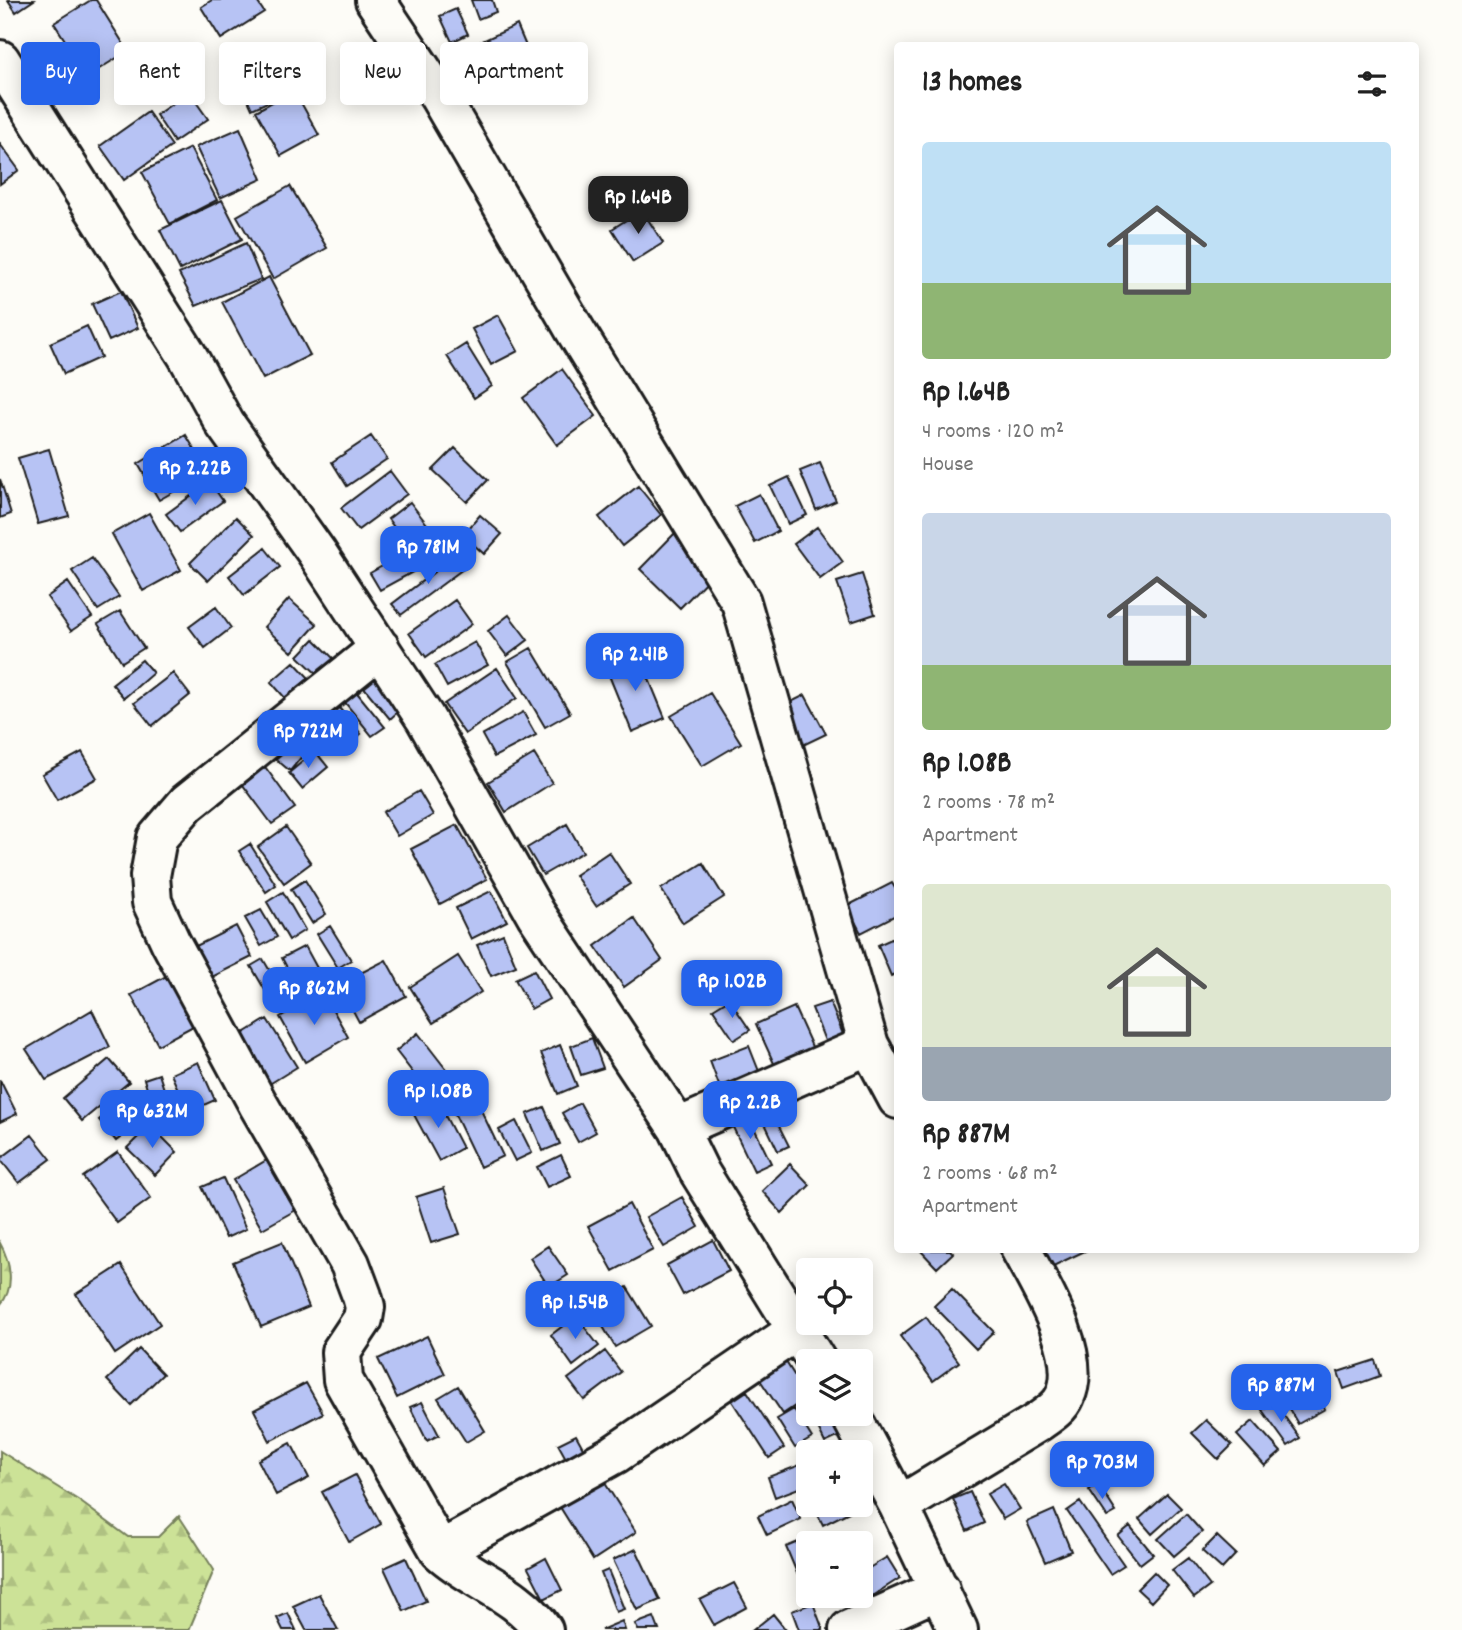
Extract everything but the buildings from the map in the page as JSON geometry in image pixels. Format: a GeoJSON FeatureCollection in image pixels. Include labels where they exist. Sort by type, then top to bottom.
{"type":"FeatureCollection","features":[{"type":"Feature","properties":{"kind":"street"},"geometry":{"type":"LineString","coordinates":[[375,0],[439,96],[575,330],[741,602],[869,1045],[894,1092]]}},
{"type":"Feature","properties":{"kind":"street"},"geometry":{"type":"LineString","coordinates":[[0,60],[180,343],[225,424],[317,553],[425,718],[536,914],[678,1128],[700,1173],[734,1224],[806,1346],[440,1551]]}},
{"type":"Feature","properties":{"kind":"street"},"geometry":{"type":"LineString","coordinates":[[380,648],[187,803],[157,838],[150,876],[152,902],[171,943],[258,1104],[350,1264],[365,1307],[363,1319],[341,1352],[343,1380],[440,1551],[453,1563],[519,1603],[543,1630]]}},
{"type":"Feature","properties":{"kind":"street"},"geometry":{"type":"LineString","coordinates":[[678,1128],[869,1045]]}},
{"type":"Feature","properties":{"kind":"street"},"geometry":{"type":"LineString","coordinates":[[899,1506],[1038,1422],[1054,1411],[1066,1395],[1070,1364],[1065,1341],[1022,1253]]}},
{"type":"Feature","properties":{"kind":"street"},"geometry":{"type":"LineString","coordinates":[[856,1426],[899,1506],[958,1630]]}},
{"type":"Feature","properties":{"kind":"street"},"geometry":{"type":"LineString","coordinates":[[849,1630],[940,1589]]}},
{"type":"Feature","properties":{"kind":"green space"},"geometry":{"type":"Polygon","coordinates":[[[0,1243],[10,1274],[10,1283],[0,1305],[0,1243]]]}},
{"type":"Feature","properties":{"kind":"green space"},"geometry":{"type":"Polygon","coordinates":[[[0,1451],[78,1500],[128,1537],[158,1537],[179,1516],[214,1570],[189,1630],[0,1630],[0,1451]]]}}]}
